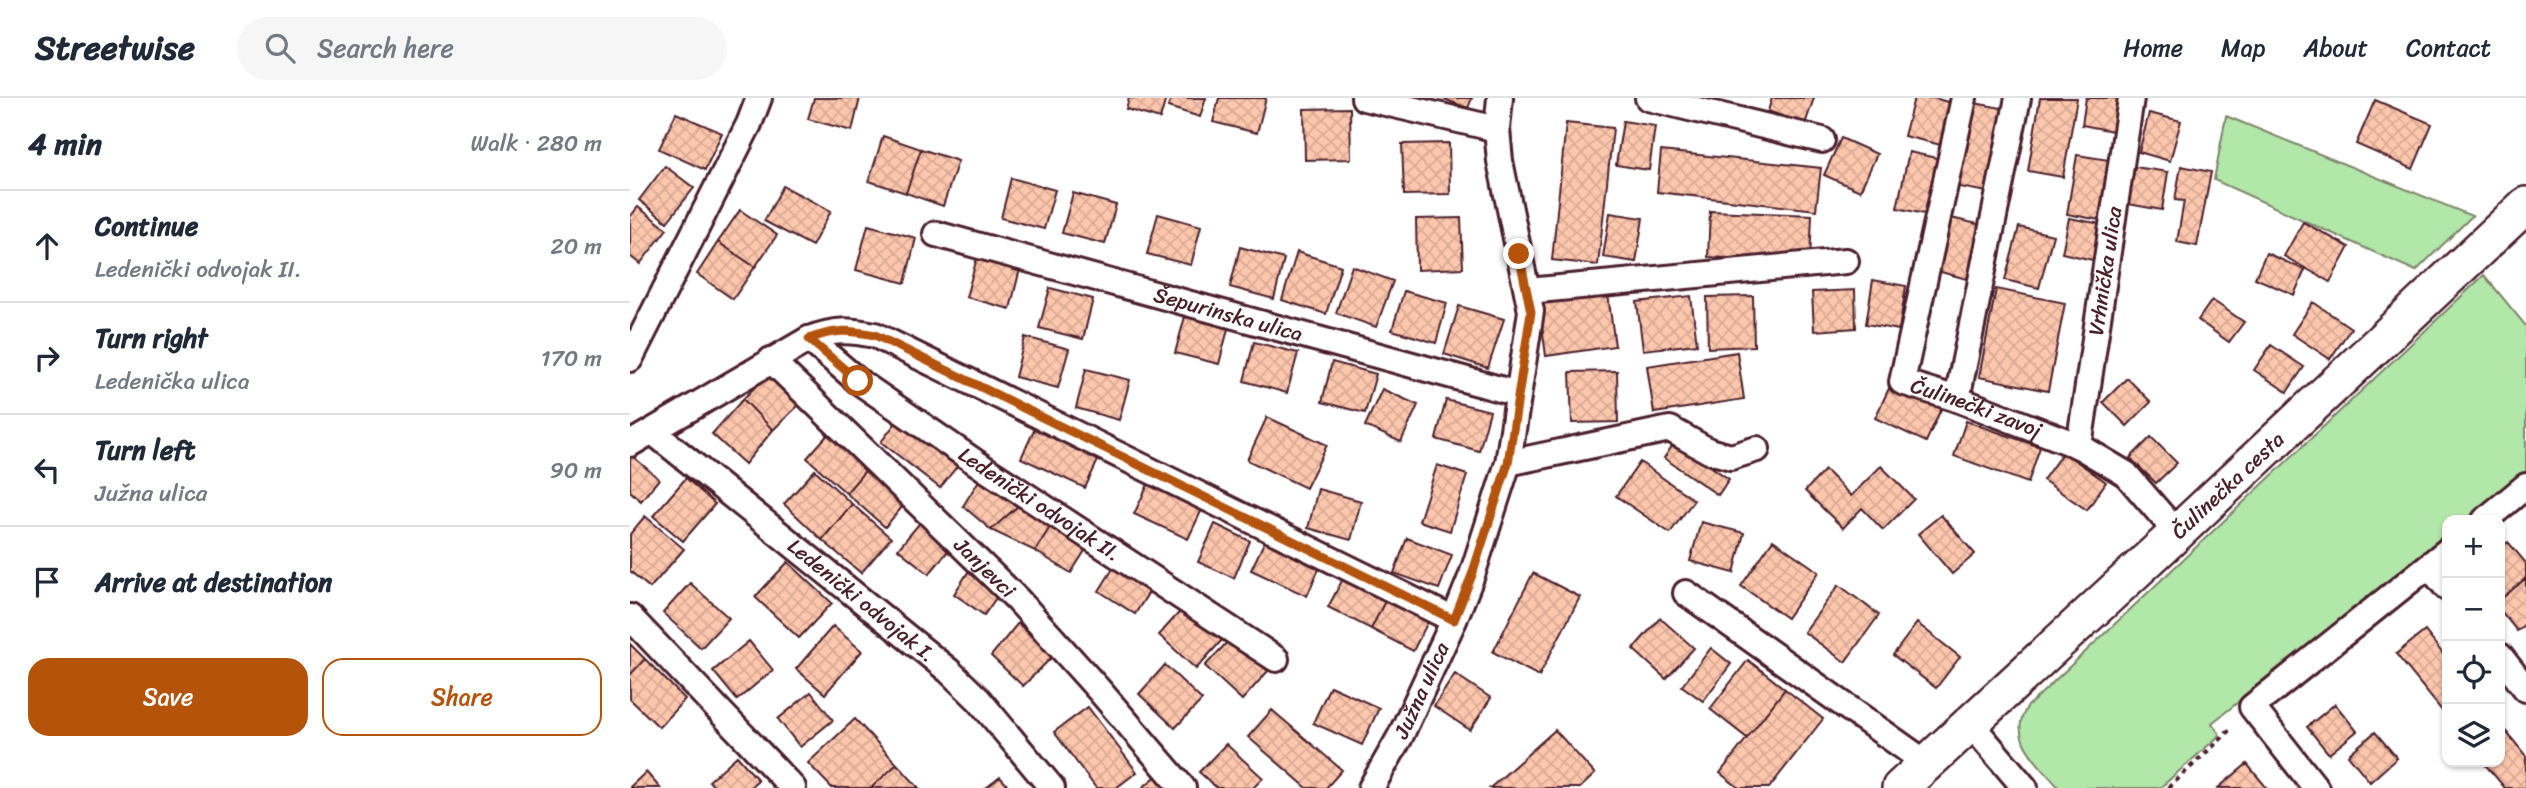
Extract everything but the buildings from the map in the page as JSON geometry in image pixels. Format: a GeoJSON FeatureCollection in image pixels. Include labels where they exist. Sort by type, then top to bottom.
{"type":"FeatureCollection","features":[{"type":"Feature","properties":{"kind":"main road","name":"Čulinečka cesta"},"geometry":{"type":"LineString","coordinates":[[1900,788],[2177,533],[2526,205]]}},
{"type":"Feature","properties":{"kind":"street"},"geometry":{"type":"LineString","coordinates":[[630,359],[749,124],[759,98]]}},
{"type":"Feature","properties":{"kind":"street"},"geometry":{"type":"LineString","coordinates":[[1364,98],[1497,129]]}},
{"type":"Feature","properties":{"kind":"street","name":"Južna ulica"},"geometry":{"type":"LineString","coordinates":[[1371,788],[1400,737],[1454,620],[1472,575],[1508,463],[1531,312],[1504,184],[1497,129],[1500,98]]}},
{"type":"Feature","properties":{"kind":"street"},"geometry":{"type":"LineString","coordinates":[[1648,98],[1822,140]]}},
{"type":"Feature","properties":{"kind":"street","name":"Čulinečki zavoj"},"geometry":{"type":"LineString","coordinates":[[1964,98],[1902,382],[1957,399],[2079,446],[2126,474],[2177,533]]}},
{"type":"Feature","properties":{"kind":"street"},"geometry":{"type":"LineString","coordinates":[[1957,399],[2018,98]]}},
{"type":"Feature","properties":{"kind":"street","name":"Vrhnička ulica"},"geometry":{"type":"LineString","coordinates":[[2079,446],[2131,98]]}},
{"type":"Feature","properties":{"kind":"street","name":"Šepurinska ulica"},"geometry":{"type":"LineString","coordinates":[[936,234],[1518,394]]}},
{"type":"Feature","properties":{"kind":"street"},"geometry":{"type":"LineString","coordinates":[[1528,292],[1846,261]]}},
{"type":"Feature","properties":{"kind":"street"},"geometry":{"type":"LineString","coordinates":[[630,444],[809,339],[845,329],[875,335],[1454,620]]}},
{"type":"Feature","properties":{"kind":"street","name":"Ledenički odvojak II."},"geometry":{"type":"LineString","coordinates":[[809,339],[858,381],[984,468],[1276,659]]}},
{"type":"Feature","properties":{"kind":"street","name":"Janjevci"},"geometry":{"type":"LineString","coordinates":[[771,360],[1018,600],[1183,788]]}},
{"type":"Feature","properties":{"kind":"street"},"geometry":{"type":"LineString","coordinates":[[1508,463],[1670,429],[1709,451],[1731,457],[1757,449]]}},
{"type":"Feature","properties":{"kind":"street","name":"Ledenički odvojak I."},"geometry":{"type":"LineString","coordinates":[[653,432],[948,671],[979,700],[1052,788]]}},
{"type":"Feature","properties":{"kind":"street"},"geometry":{"type":"LineString","coordinates":[[2490,515],[2526,486]]}},
{"type":"Feature","properties":{"kind":"street"},"geometry":{"type":"LineString","coordinates":[[2316,788],[2252,707],[2438,558],[2444,578]]}},
{"type":"Feature","properties":{"kind":"street"},"geometry":{"type":"LineString","coordinates":[[1686,593],[1926,763]]}},
{"type":"Feature","properties":{"kind":"street"},"geometry":{"type":"LineString","coordinates":[[630,617],[793,788]]}},
{"type":"Feature","properties":{"kind":"street"},"geometry":{"type":"LineString","coordinates":[[2505,662],[2526,689]]}},
{"type":"Feature","properties":{"kind":"street"},"geometry":{"type":"LineString","coordinates":[[1970,723],[2025,788]]}},
{"type":"Feature","properties":{"kind":"path"},"geometry":{"type":"LineString","coordinates":[[2168,788],[2228,732],[2225,727]]}},
{"type":"Feature","properties":{"kind":"green space"},"geometry":{"type":"Polygon","coordinates":[[[2226,116],[2472,216],[2416,271],[2214,180],[2226,116]]]}},
{"type":"Feature","properties":{"kind":"green space"},"geometry":{"type":"Polygon","coordinates":[[[2484,275],[2526,326],[2526,472],[2472,515],[2442,515],[2442,539],[2212,723],[2220,735],[2160,788],[2059,788],[2035,760],[2023,740],[2020,729],[2028,706],[2484,275]]]}},
{"type":"Feature","properties":{"kind":"route"},"geometry":{"type":"LineString","coordinates":[[858,381],[809,339],[845,329],[875,335],[1454,620],[1472,575],[1508,463],[1531,312],[1519,254]]}}]}
